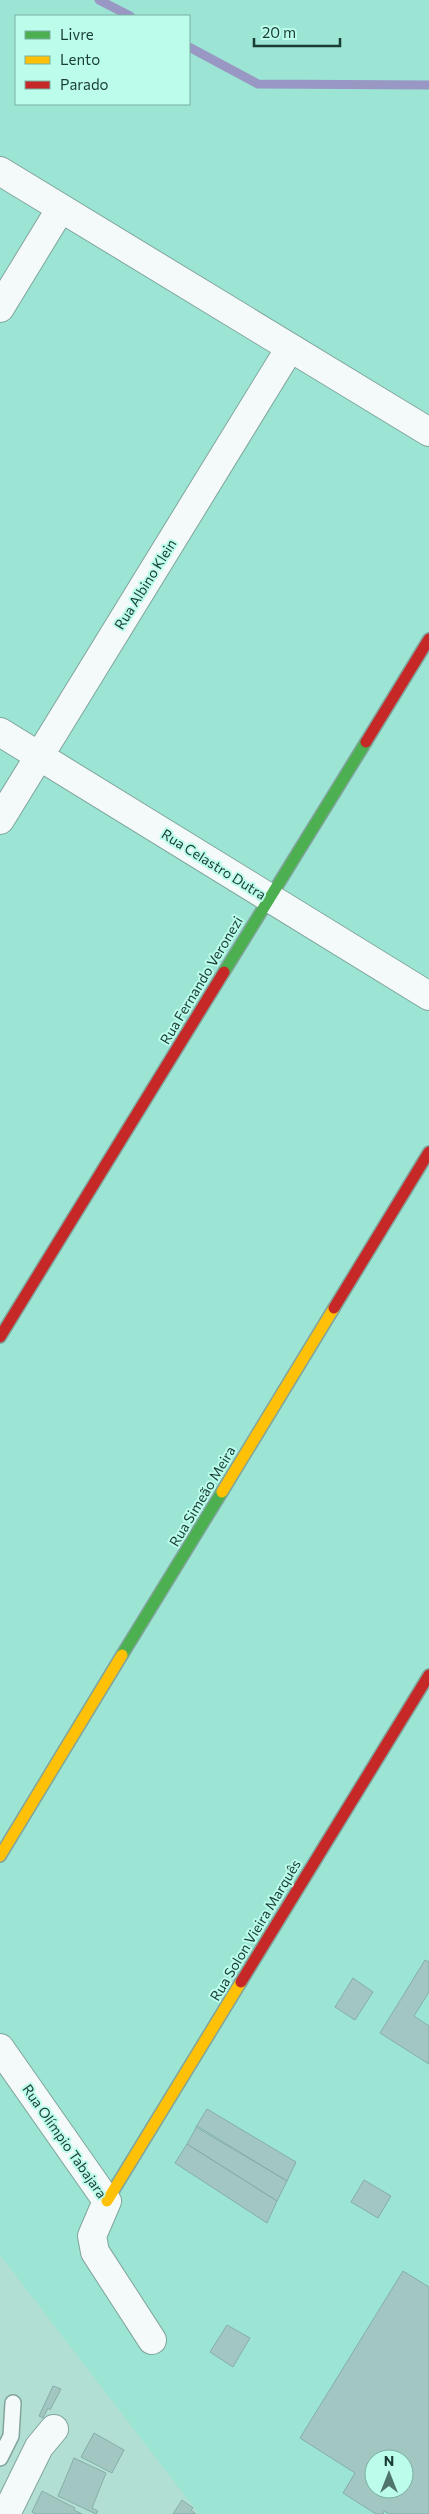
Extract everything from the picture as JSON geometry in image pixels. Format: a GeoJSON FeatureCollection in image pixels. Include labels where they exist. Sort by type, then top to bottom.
{"type":"FeatureCollection","features":[{"type":"Feature","properties":{"kind":"street"},"geometry":{"type":"LineString","coordinates":[[0,171],[429,432]]}},
{"type":"Feature","properties":{"kind":"street"},"geometry":{"type":"LineString","coordinates":[[0,308],[61,208]]}},
{"type":"Feature","properties":{"kind":"street","name":"Rua Albino Klein"},"geometry":{"type":"LineString","coordinates":[[0,820],[290,348]]}},
{"type":"Feature","properties":{"kind":"street","name":"Rua Fernando Veronezi"},"geometry":{"type":"LineString","coordinates":[[0,1337],[268,898],[429,639]]}},
{"type":"Feature","properties":{"kind":"street","name":"Rua Celastro Dutra"},"geometry":{"type":"LineString","coordinates":[[0,732],[429,996]]}},
{"type":"Feature","properties":{"kind":"street","name":"Rua Simeão Meira"},"geometry":{"type":"LineString","coordinates":[[0,1856],[429,1152]]}},
{"type":"Feature","properties":{"kind":"street","name":"Rua Solon Vieira Marquês"},"geometry":{"type":"LineString","coordinates":[[107,2201],[429,1675]]}},
{"type":"Feature","properties":{"kind":"street","name":"Rua Olímpio Tabajara"},"geometry":{"type":"LineString","coordinates":[[0,2048],[107,2201],[92,2236],[95,2252],[152,2340]]}},
{"type":"Feature","properties":{"kind":"street"},"geometry":{"type":"LineString","coordinates":[[6,2514],[39,2447],[54,2429]]}},
{"type":"Feature","properties":{"kind":"lane"},"geometry":{"type":"LineString","coordinates":[[0,2458],[11,2436],[13,2403]]}},
{"type":"Feature","properties":{"kind":"shaded area"},"geometry":{"type":"Polygon","coordinates":[[[0,0],[429,0],[429,2514],[199,2514],[0,2255],[0,0]]]}},
{"type":"Feature","properties":{"kind":"building"},"geometry":{"type":"Polygon","coordinates":[[[425,1960],[429,1962],[429,1992],[414,2016],[429,2026],[429,2064],[380,2033],[425,1960]]]}},
{"type":"Feature","properties":{"kind":"building"},"geometry":{"type":"Polygon","coordinates":[[[353,1978],[373,1992],[355,2020],[335,2007],[353,1978]]]}},
{"type":"Feature","properties":{"kind":"building"},"geometry":{"type":"Polygon","coordinates":[[[207,2109],[296,2162],[287,2181],[196,2127],[207,2109]]]}},
{"type":"Feature","properties":{"kind":"building"},"geometry":{"type":"Polygon","coordinates":[[[197,2126],[287,2181],[277,2201],[187,2144],[197,2126]]]}},
{"type":"Feature","properties":{"kind":"building"},"geometry":{"type":"Polygon","coordinates":[[[187,2144],[277,2201],[267,2223],[175,2163],[187,2144]]]}},
{"type":"Feature","properties":{"kind":"building"},"geometry":{"type":"Polygon","coordinates":[[[364,2180],[391,2196],[378,2218],[351,2202],[364,2180]]]}},
{"type":"Feature","properties":{"kind":"building"},"geometry":{"type":"Polygon","coordinates":[[[403,2271],[429,2287],[429,2514],[389,2514],[384,2511],[383,2514],[376,2514],[343,2493],[355,2473],[300,2438],[403,2271]]]}},
{"type":"Feature","properties":{"kind":"building"},"geometry":{"type":"Polygon","coordinates":[[[227,2325],[250,2338],[233,2367],[210,2352],[227,2325]]]}},
{"type":"Feature","properties":{"kind":"building"},"geometry":{"type":"Polygon","coordinates":[[[53,2386],[61,2389],[50,2410],[48,2408],[43,2418],[39,2416],[53,2386]]]}},
{"type":"Feature","properties":{"kind":"building"},"geometry":{"type":"Polygon","coordinates":[[[94,2433],[124,2450],[112,2473],[81,2457],[94,2433]]]}},
{"type":"Feature","properties":{"kind":"building"},"geometry":{"type":"Polygon","coordinates":[[[74,2458],[106,2473],[92,2508],[98,2511],[96,2514],[58,2496],[74,2458]]]}},
{"type":"Feature","properties":{"kind":"building"},"geometry":{"type":"Polygon","coordinates":[[[42,2491],[75,2508],[74,2510],[82,2514],[36,2514],[32,2512],[42,2491]]]}},
{"type":"Feature","properties":{"kind":"building"},"geometry":{"type":"Polygon","coordinates":[[[182,2500],[193,2508],[191,2510],[196,2514],[173,2514],[182,2500]]]}},
{"type":"Feature","properties":{"kind":"waterway"},"geometry":{"type":"LineString","coordinates":[[99,0],[128,15]]}},
{"type":"Feature","properties":{"kind":"waterway"},"geometry":{"type":"LineString","coordinates":[[190,48],[258,84],[429,85]]}},
{"type":"Feature","properties":{"kind":"traffic: fast"},"geometry":{"type":"LineString","coordinates":[[224,972],[366,742]]}},
{"type":"Feature","properties":{"kind":"traffic: fast"},"geometry":{"type":"LineString","coordinates":[[122,1655],[222,1492]]}},
{"type":"Feature","properties":{"kind":"traffic: slow"},"geometry":{"type":"LineString","coordinates":[[222,1492],[334,1308]]}},
{"type":"Feature","properties":{"kind":"traffic: slow"},"geometry":{"type":"LineString","coordinates":[[0,1856],[122,1655]]}},
{"type":"Feature","properties":{"kind":"traffic: slow"},"geometry":{"type":"LineString","coordinates":[[107,2201],[241,1982]]}},
{"type":"Feature","properties":{"kind":"traffic: jam"},"geometry":{"type":"LineString","coordinates":[[366,742],[429,639]]}},
{"type":"Feature","properties":{"kind":"traffic: jam"},"geometry":{"type":"LineString","coordinates":[[0,1337],[224,972]]}},
{"type":"Feature","properties":{"kind":"traffic: jam"},"geometry":{"type":"LineString","coordinates":[[334,1308],[429,1152]]}},
{"type":"Feature","properties":{"kind":"traffic: jam"},"geometry":{"type":"LineString","coordinates":[[241,1982],[429,1675]]}}]}
